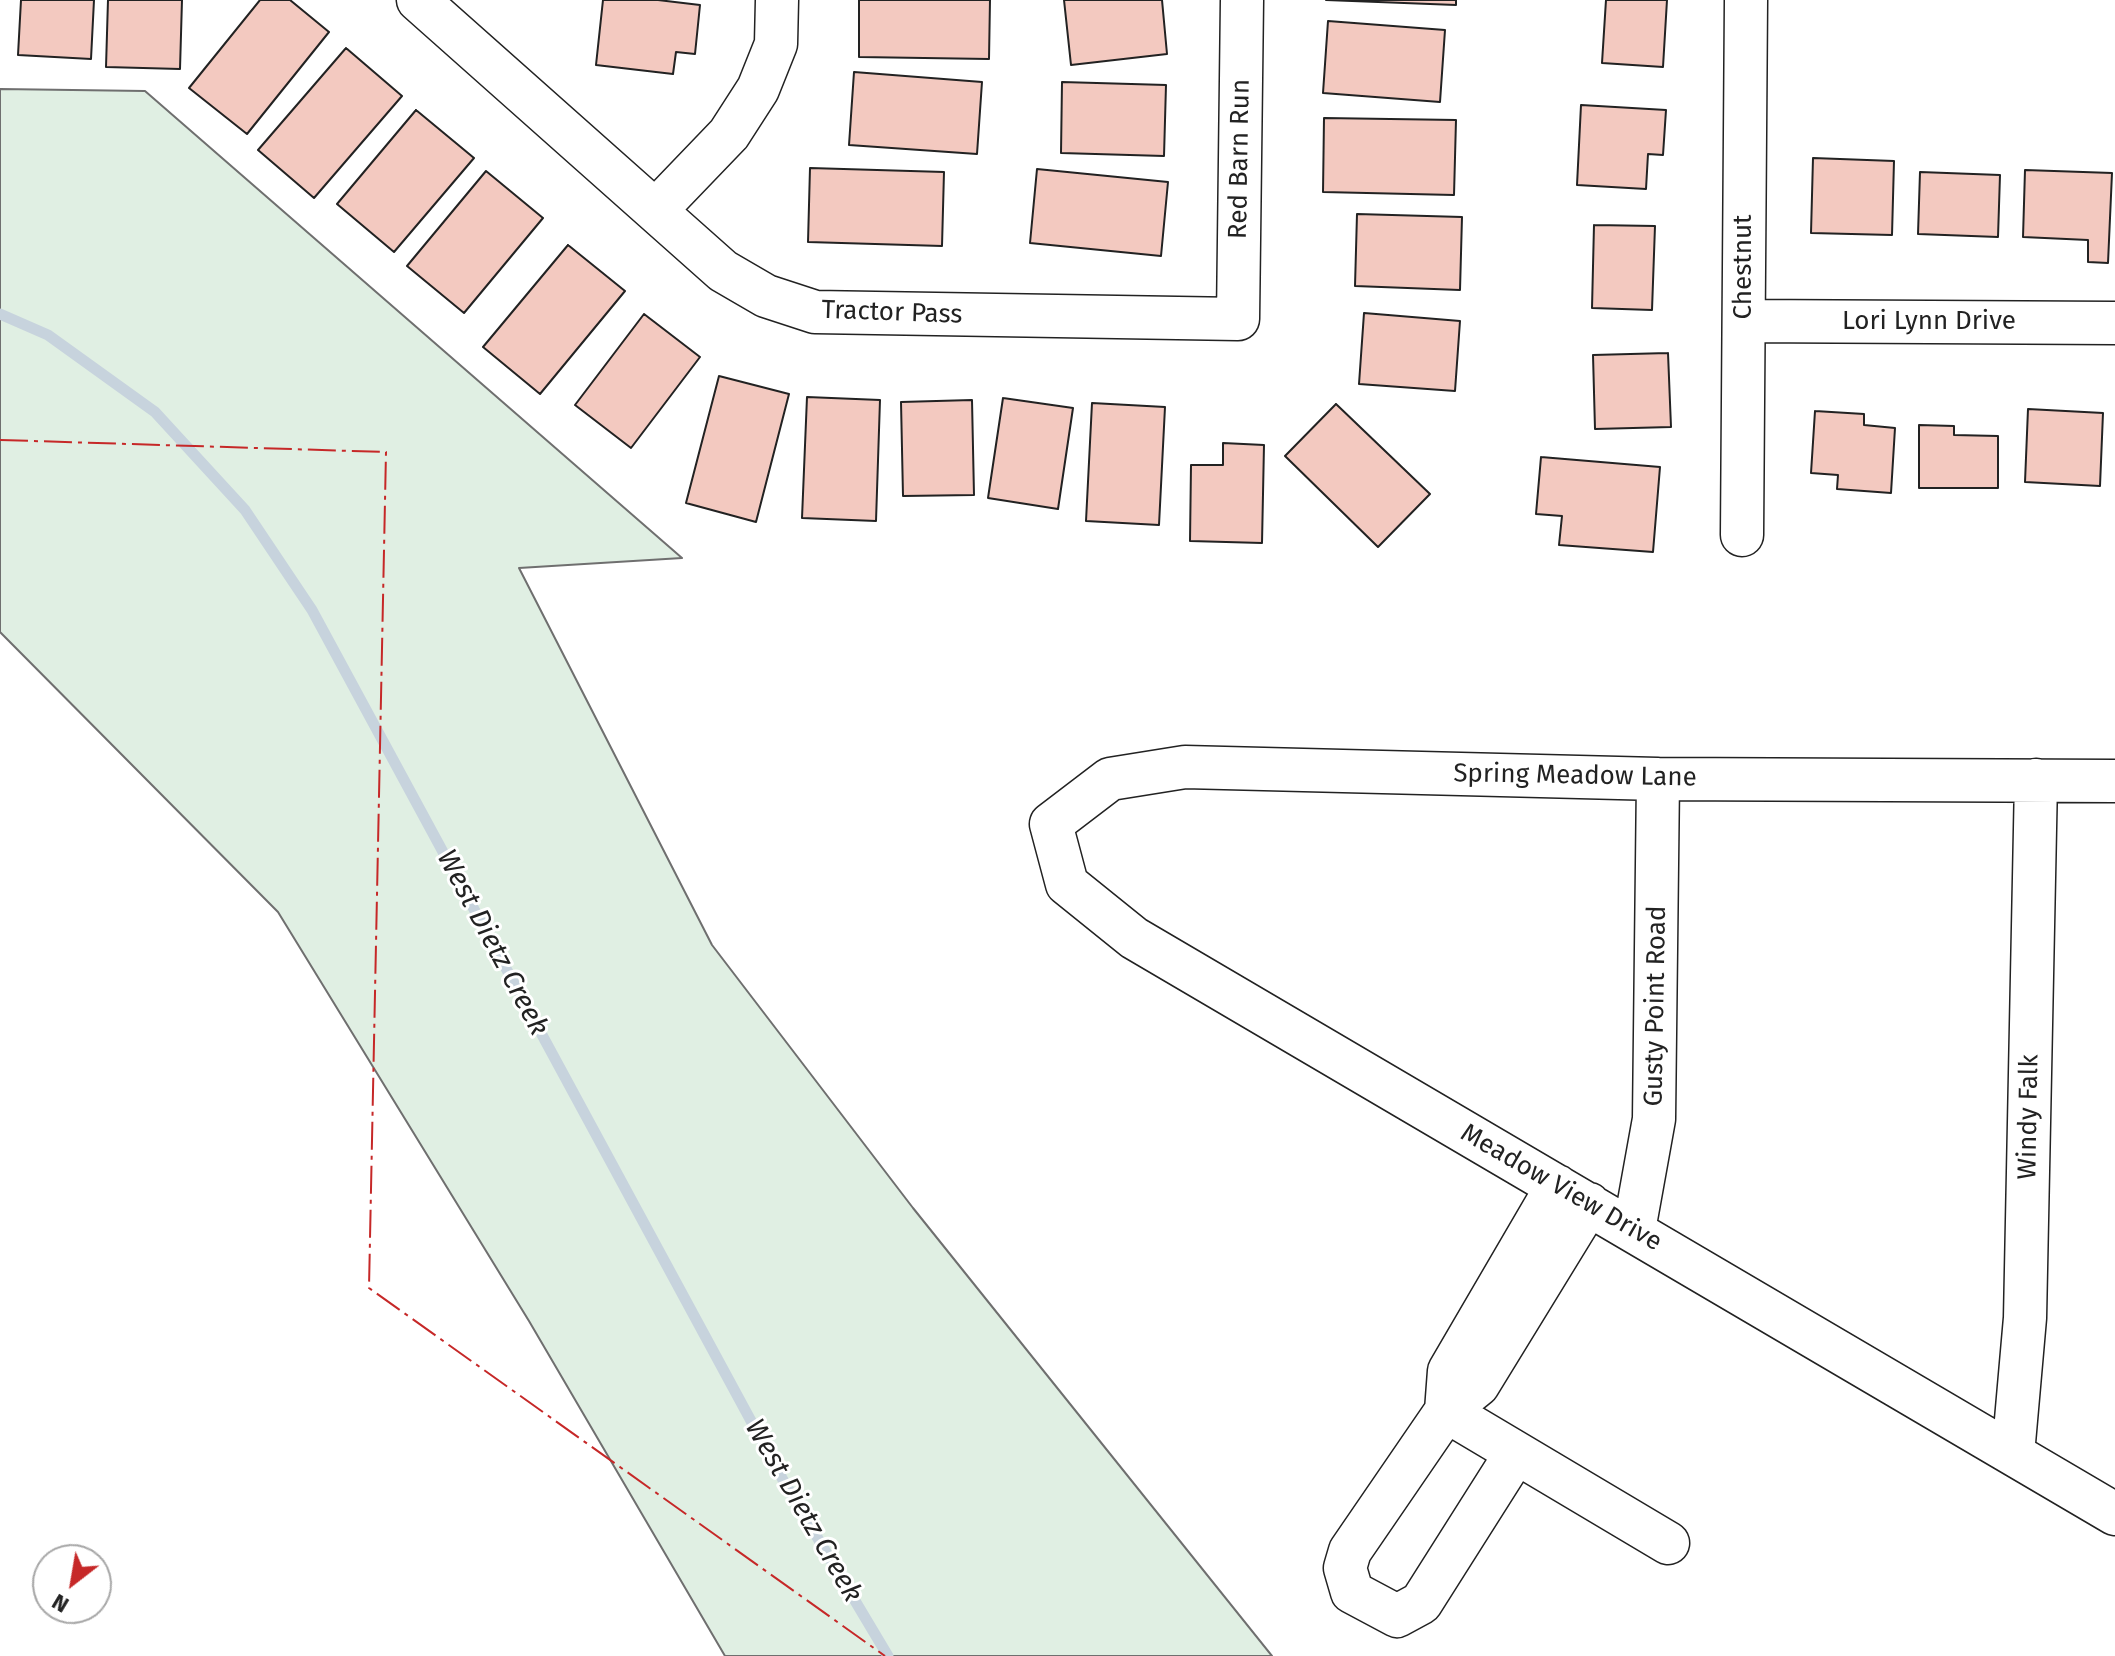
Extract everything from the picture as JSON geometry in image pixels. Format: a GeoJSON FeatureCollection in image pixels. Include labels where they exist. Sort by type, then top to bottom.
{"type":"FeatureCollection","features":[{"type":"Feature","properties":{"kind":"street","name":"Tractor Pass"},"geometry":{"type":"LineString","coordinates":[[418,0],[723,271],[766,296],[815,312],[1238,319]]}},
{"type":"Feature","properties":{"kind":"street"},"geometry":{"type":"LineString","coordinates":[[656,210],[729,134],[758,89],[776,44],[777,0]]}},
{"type":"Feature","properties":{"kind":"street","name":"Red Barn Run"},"geometry":{"type":"LineString","coordinates":[[1238,319],[1242,0]]}},
{"type":"Feature","properties":{"kind":"street","name":"Chestnut"},"geometry":{"type":"LineString","coordinates":[[1742,535],[1746,0]]}},
{"type":"Feature","properties":{"kind":"street","name":"Lori Lynn Drive"},"geometry":{"type":"LineString","coordinates":[[1744,321],[2115,323]]}},
{"type":"Feature","properties":{"kind":"street","name":"Spring Meadow Lane"},"geometry":{"type":"LineString","coordinates":[[1051,824],[1110,779],[1185,767],[1658,779],[2115,781]]}},
{"type":"Feature","properties":{"kind":"street","name":"Gusty Point Road"},"geometry":{"type":"LineString","coordinates":[[1634,1230],[1654,1119],[1658,779]]}},
{"type":"Feature","properties":{"kind":"street","name":"Windy Falk"},"geometry":{"type":"LineString","coordinates":[[2013,1454],[2025,1318],[2036,780]]}},
{"type":"Feature","properties":{"kind":"street","name":"Meadow View Drive"},"geometry":{"type":"LineString","coordinates":[[1051,824],[1067,884],[1134,938],[2115,1514]]}},
{"type":"Feature","properties":{"kind":"street"},"geometry":{"type":"LineString","coordinates":[[1516,1453],[1421,1603],[1397,1616],[1352,1592],[1345,1568],[1350,1551],[1446,1411],[1478,1385],[1573,1195]]}},
{"type":"Feature","properties":{"kind":"street"},"geometry":{"type":"LineString","coordinates":[[1446,1411],[1668,1543]]}},
{"type":"Feature","properties":{"kind":"green space"},"geometry":{"type":"Polygon","coordinates":[[[0,89],[145,91],[682,558],[519,568],[712,945],[913,1208],[1272,1656],[725,1656],[529,1321],[278,912],[0,632],[0,89]]]}},
{"type":"Feature","properties":{"kind":"building"},"geometry":{"type":"Polygon","coordinates":[[[21,0],[94,0],[91,59],[18,55],[21,0]]]}},
{"type":"Feature","properties":{"kind":"building"},"geometry":{"type":"Polygon","coordinates":[[[108,0],[182,0],[180,69],[106,67],[108,0]]]}},
{"type":"Feature","properties":{"kind":"building"},"geometry":{"type":"Polygon","coordinates":[[[260,0],[290,0],[329,32],[247,134],[189,88],[260,0]]]}},
{"type":"Feature","properties":{"kind":"building"},"geometry":{"type":"Polygon","coordinates":[[[603,0],[658,0],[700,5],[695,54],[676,52],[673,74],[596,65],[603,0]]]}},
{"type":"Feature","properties":{"kind":"building"},"geometry":{"type":"Polygon","coordinates":[[[859,0],[990,0],[989,59],[859,57],[859,0]]]}},
{"type":"Feature","properties":{"kind":"building"},"geometry":{"type":"Polygon","coordinates":[[[1064,0],[1162,0],[1167,54],[1071,65],[1064,0]]]}},
{"type":"Feature","properties":{"kind":"building"},"geometry":{"type":"Polygon","coordinates":[[[1326,0],[1456,0],[1456,5],[1326,0]]]}},
{"type":"Feature","properties":{"kind":"building"},"geometry":{"type":"Polygon","coordinates":[[[1606,0],[1667,0],[1663,67],[1602,63],[1606,0]]]}},
{"type":"Feature","properties":{"kind":"building"},"geometry":{"type":"Polygon","coordinates":[[[1328,21],[1445,30],[1440,102],[1323,93],[1328,21]]]}},
{"type":"Feature","properties":{"kind":"building"},"geometry":{"type":"Polygon","coordinates":[[[346,48],[402,96],[314,198],[258,150],[346,48]]]}},
{"type":"Feature","properties":{"kind":"building"},"geometry":{"type":"Polygon","coordinates":[[[854,72],[982,82],[977,154],[849,145],[854,72]]]}},
{"type":"Feature","properties":{"kind":"building"},"geometry":{"type":"Polygon","coordinates":[[[1062,82],[1166,85],[1164,156],[1061,153],[1062,82]]]}},
{"type":"Feature","properties":{"kind":"building"},"geometry":{"type":"Polygon","coordinates":[[[1581,105],[1666,110],[1663,155],[1648,154],[1646,189],[1577,185],[1581,105]]]}},
{"type":"Feature","properties":{"kind":"building"},"geometry":{"type":"Polygon","coordinates":[[[416,110],[474,158],[394,252],[337,204],[416,110]]]}},
{"type":"Feature","properties":{"kind":"building"},"geometry":{"type":"Polygon","coordinates":[[[1324,118],[1456,120],[1454,195],[1323,192],[1324,118]]]}},
{"type":"Feature","properties":{"kind":"building"},"geometry":{"type":"Polygon","coordinates":[[[1813,158],[1894,161],[1892,235],[1811,233],[1813,158]]]}},
{"type":"Feature","properties":{"kind":"building"},"geometry":{"type":"Polygon","coordinates":[[[810,168],[944,172],[942,246],[808,242],[810,168]]]}},
{"type":"Feature","properties":{"kind":"building"},"geometry":{"type":"Polygon","coordinates":[[[1037,169],[1168,182],[1161,256],[1030,243],[1037,169]]]}},
{"type":"Feature","properties":{"kind":"building"},"geometry":{"type":"Polygon","coordinates":[[[2025,170],[2112,173],[2108,263],[2088,262],[2088,240],[2023,237],[2025,170]]]}},
{"type":"Feature","properties":{"kind":"building"},"geometry":{"type":"Polygon","coordinates":[[[486,171],[543,218],[464,313],[407,266],[486,171]]]}},
{"type":"Feature","properties":{"kind":"building"},"geometry":{"type":"Polygon","coordinates":[[[1920,172],[2000,175],[1998,237],[1918,234],[1920,172]]]}},
{"type":"Feature","properties":{"kind":"building"},"geometry":{"type":"Polygon","coordinates":[[[1357,214],[1462,217],[1460,290],[1355,286],[1357,214]]]}},
{"type":"Feature","properties":{"kind":"building"},"geometry":{"type":"Polygon","coordinates":[[[1594,225],[1655,226],[1652,310],[1592,308],[1594,225]]]}},
{"type":"Feature","properties":{"kind":"building"},"geometry":{"type":"Polygon","coordinates":[[[568,245],[625,291],[540,394],[483,347],[568,245]]]}},
{"type":"Feature","properties":{"kind":"building"},"geometry":{"type":"Polygon","coordinates":[[[1364,313],[1460,321],[1455,391],[1359,384],[1364,313]]]}},
{"type":"Feature","properties":{"kind":"building"},"geometry":{"type":"Polygon","coordinates":[[[644,314],[700,357],[631,448],[575,405],[644,314]]]}},
{"type":"Feature","properties":{"kind":"building"},"geometry":{"type":"Polygon","coordinates":[[[1668,353],[1671,427],[1595,429],[1593,355],[1668,353]]]}},
{"type":"Feature","properties":{"kind":"building"},"geometry":{"type":"Polygon","coordinates":[[[719,376],[789,394],[756,522],[686,503],[719,376]]]}},
{"type":"Feature","properties":{"kind":"building"},"geometry":{"type":"Polygon","coordinates":[[[807,397],[880,400],[876,521],[802,518],[807,397]]]}},
{"type":"Feature","properties":{"kind":"building"},"geometry":{"type":"Polygon","coordinates":[[[1003,398],[1073,408],[1058,509],[988,498],[1003,398]]]}},
{"type":"Feature","properties":{"kind":"building"},"geometry":{"type":"Polygon","coordinates":[[[972,400],[974,495],[903,496],[901,402],[972,400]]]}},
{"type":"Feature","properties":{"kind":"building"},"geometry":{"type":"Polygon","coordinates":[[[1092,403],[1165,407],[1159,525],[1086,521],[1092,403]]]}},
{"type":"Feature","properties":{"kind":"building"},"geometry":{"type":"Polygon","coordinates":[[[1336,404],[1430,494],[1378,547],[1285,456],[1336,404]]]}},
{"type":"Feature","properties":{"kind":"building"},"geometry":{"type":"Polygon","coordinates":[[[2028,409],[2103,413],[2100,486],[2025,482],[2028,409]]]}},
{"type":"Feature","properties":{"kind":"building"},"geometry":{"type":"Polygon","coordinates":[[[1815,411],[1864,414],[1864,425],[1895,428],[1891,493],[1837,489],[1838,475],[1811,473],[1815,411]]]}},
{"type":"Feature","properties":{"kind":"building"},"geometry":{"type":"Polygon","coordinates":[[[1919,425],[1954,426],[1954,435],[1998,436],[1998,488],[1919,488],[1919,425]]]}},
{"type":"Feature","properties":{"kind":"building"},"geometry":{"type":"Polygon","coordinates":[[[1223,443],[1264,445],[1262,543],[1190,541],[1191,465],[1223,465],[1223,443]]]}},
{"type":"Feature","properties":{"kind":"building"},"geometry":{"type":"Polygon","coordinates":[[[1541,457],[1660,467],[1653,552],[1559,545],[1562,516],[1536,514],[1541,457]]]}},
{"type":"Feature","properties":{"kind":"waterway","name":"West Dietz Creek"},"geometry":{"type":"LineString","coordinates":[[0,314],[48,335],[155,412],[245,510],[312,610],[783,1480],[888,1656]]}},
{"type":"Feature","properties":{"kind":"power"},"geometry":{"type":"LineString","coordinates":[[0,440],[386,452],[369,1288],[885,1656]]}}]}
